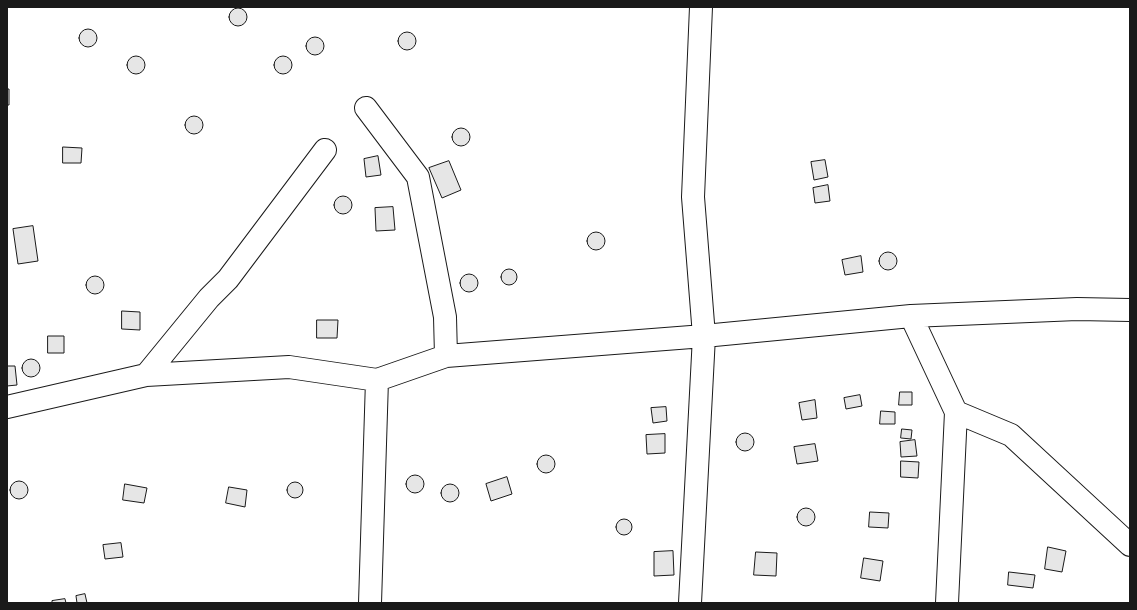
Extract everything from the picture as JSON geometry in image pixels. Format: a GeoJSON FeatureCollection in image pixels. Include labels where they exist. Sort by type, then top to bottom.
{"type":"FeatureCollection","features":[{"type":"Feature","properties":{"kind":"street"},"geometry":{"type":"LineString","coordinates":[[690,603],[704,336],[693,197],[701,7]]}},
{"type":"Feature","properties":{"kind":"street"},"geometry":{"type":"LineString","coordinates":[[366,108],[418,177],[445,317],[446,356]]}},
{"type":"Feature","properties":{"kind":"street"},"geometry":{"type":"LineString","coordinates":[[146,375],[209,298],[228,279],[325,150]]}},
{"type":"Feature","properties":{"kind":"street"},"geometry":{"type":"LineString","coordinates":[[7,408],[146,375],[290,367],[377,380],[446,356],[704,336],[911,316],[1077,309],[1130,310]]}},
{"type":"Feature","properties":{"kind":"street"},"geometry":{"type":"LineString","coordinates":[[911,316],[956,412],[947,603]]}},
{"type":"Feature","properties":{"kind":"street"},"geometry":{"type":"LineString","coordinates":[[370,603],[377,380]]}},
{"type":"Feature","properties":{"kind":"street"},"geometry":{"type":"LineString","coordinates":[[956,412],[1011,435],[1130,545]]}},
{"type":"Feature","properties":{"kind":"building"},"geometry":{"type":"Polygon","coordinates":[[[238,8],[244,11],[247,17],[244,23],[238,26],[232,23],[229,17],[232,11],[238,8]]]}},
{"type":"Feature","properties":{"kind":"building"},"geometry":{"type":"Polygon","coordinates":[[[88,29],[94,32],[97,38],[94,44],[88,47],[82,44],[79,38],[82,32],[88,29]]]}},
{"type":"Feature","properties":{"kind":"building"},"geometry":{"type":"Polygon","coordinates":[[[407,32],[413,35],[416,41],[413,47],[407,50],[401,47],[398,41],[401,35],[407,32]]]}},
{"type":"Feature","properties":{"kind":"building"},"geometry":{"type":"Polygon","coordinates":[[[315,37],[321,40],[324,46],[321,52],[315,55],[309,52],[306,46],[309,40],[315,37]]]}},
{"type":"Feature","properties":{"kind":"building"},"geometry":{"type":"Polygon","coordinates":[[[136,56],[142,59],[145,65],[142,71],[136,74],[130,71],[127,65],[130,59],[136,56]]]}},
{"type":"Feature","properties":{"kind":"building"},"geometry":{"type":"Polygon","coordinates":[[[283,56],[289,59],[292,65],[289,71],[283,74],[277,71],[274,65],[277,59],[283,56]]]}},
{"type":"Feature","properties":{"kind":"building"},"geometry":{"type":"Polygon","coordinates":[[[7,89],[9,89],[9,105],[7,105],[7,89]]]}},
{"type":"Feature","properties":{"kind":"building"},"geometry":{"type":"Polygon","coordinates":[[[194,116],[200,119],[203,125],[200,131],[194,134],[188,131],[185,125],[188,119],[194,116]]]}},
{"type":"Feature","properties":{"kind":"building"},"geometry":{"type":"Polygon","coordinates":[[[461,128],[467,131],[470,137],[467,143],[461,146],[455,143],[452,137],[455,131],[461,128]]]}},
{"type":"Feature","properties":{"kind":"building"},"geometry":{"type":"Polygon","coordinates":[[[63,147],[82,148],[81,163],[63,163],[63,147]]]}},
{"type":"Feature","properties":{"kind":"building"},"geometry":{"type":"Polygon","coordinates":[[[378,156],[381,175],[366,177],[364,159],[378,156]]]}},
{"type":"Feature","properties":{"kind":"building"},"geometry":{"type":"Polygon","coordinates":[[[825,160],[828,177],[814,180],[811,162],[825,160]]]}},
{"type":"Feature","properties":{"kind":"building"},"geometry":{"type":"Polygon","coordinates":[[[449,161],[461,190],[442,198],[429,168],[449,161]]]}},
{"type":"Feature","properties":{"kind":"building"},"geometry":{"type":"Polygon","coordinates":[[[828,185],[830,201],[815,203],[813,188],[828,185]]]}},
{"type":"Feature","properties":{"kind":"building"},"geometry":{"type":"Polygon","coordinates":[[[343,196],[349,199],[352,205],[349,211],[343,214],[337,211],[334,205],[337,199],[343,196]]]}},
{"type":"Feature","properties":{"kind":"building"},"geometry":{"type":"Polygon","coordinates":[[[393,207],[395,230],[376,231],[375,208],[393,207]]]}},
{"type":"Feature","properties":{"kind":"building"},"geometry":{"type":"Polygon","coordinates":[[[33,226],[38,261],[18,264],[13,229],[33,226]]]}},
{"type":"Feature","properties":{"kind":"building"},"geometry":{"type":"Polygon","coordinates":[[[596,232],[602,235],[605,241],[602,247],[596,250],[590,247],[587,241],[590,235],[596,232]]]}},
{"type":"Feature","properties":{"kind":"building"},"geometry":{"type":"Polygon","coordinates":[[[888,252],[894,255],[897,261],[894,267],[888,270],[882,267],[879,261],[882,255],[888,252]]]}},
{"type":"Feature","properties":{"kind":"building"},"geometry":{"type":"Polygon","coordinates":[[[861,256],[863,272],[845,275],[842,260],[861,256]]]}},
{"type":"Feature","properties":{"kind":"building"},"geometry":{"type":"Polygon","coordinates":[[[506,269],[512,269],[517,274],[515,283],[512,285],[506,285],[501,280],[501,274],[506,269]]]}},
{"type":"Feature","properties":{"kind":"building"},"geometry":{"type":"Polygon","coordinates":[[[469,274],[475,277],[478,283],[475,289],[469,292],[463,289],[460,283],[463,277],[469,274]]]}},
{"type":"Feature","properties":{"kind":"building"},"geometry":{"type":"Polygon","coordinates":[[[95,276],[101,279],[104,285],[101,291],[95,294],[89,291],[86,285],[89,279],[95,276]]]}},
{"type":"Feature","properties":{"kind":"building"},"geometry":{"type":"Polygon","coordinates":[[[122,311],[140,312],[140,330],[122,329],[122,311]]]}},
{"type":"Feature","properties":{"kind":"building"},"geometry":{"type":"Polygon","coordinates":[[[317,320],[338,320],[337,338],[317,338],[317,320]]]}},
{"type":"Feature","properties":{"kind":"building"},"geometry":{"type":"Polygon","coordinates":[[[48,336],[64,336],[64,353],[48,353],[48,336]]]}},
{"type":"Feature","properties":{"kind":"building"},"geometry":{"type":"Polygon","coordinates":[[[31,359],[37,362],[40,368],[37,374],[31,377],[25,374],[22,368],[25,362],[31,359]]]}},
{"type":"Feature","properties":{"kind":"building"},"geometry":{"type":"Polygon","coordinates":[[[7,366],[15,366],[17,385],[7,386],[7,366]]]}},
{"type":"Feature","properties":{"kind":"building"},"geometry":{"type":"Polygon","coordinates":[[[900,392],[912,392],[912,405],[899,405],[900,392]]]}},
{"type":"Feature","properties":{"kind":"building"},"geometry":{"type":"Polygon","coordinates":[[[860,395],[862,406],[846,409],[844,398],[860,395]]]}},
{"type":"Feature","properties":{"kind":"building"},"geometry":{"type":"Polygon","coordinates":[[[815,400],[817,418],[802,420],[799,403],[815,400]]]}},
{"type":"Feature","properties":{"kind":"building"},"geometry":{"type":"Polygon","coordinates":[[[666,407],[667,421],[653,423],[651,408],[666,407]]]}},
{"type":"Feature","properties":{"kind":"building"},"geometry":{"type":"Polygon","coordinates":[[[881,411],[895,412],[895,424],[880,424],[881,411]]]}},
{"type":"Feature","properties":{"kind":"building"},"geometry":{"type":"Polygon","coordinates":[[[902,429],[912,430],[911,439],[901,438],[902,429]]]}},
{"type":"Feature","properties":{"kind":"building"},"geometry":{"type":"Polygon","coordinates":[[[745,433],[751,436],[754,442],[751,448],[745,451],[739,448],[736,442],[739,436],[745,433]]]}},
{"type":"Feature","properties":{"kind":"building"},"geometry":{"type":"Polygon","coordinates":[[[665,434],[665,453],[647,454],[646,435],[665,434]]]}},
{"type":"Feature","properties":{"kind":"building"},"geometry":{"type":"Polygon","coordinates":[[[915,440],[917,456],[901,457],[900,442],[915,440]]]}},
{"type":"Feature","properties":{"kind":"building"},"geometry":{"type":"Polygon","coordinates":[[[815,444],[818,461],[797,464],[794,447],[815,444]]]}},
{"type":"Feature","properties":{"kind":"building"},"geometry":{"type":"Polygon","coordinates":[[[546,455],[552,458],[555,464],[552,470],[546,473],[540,470],[537,464],[540,458],[546,455]]]}},
{"type":"Feature","properties":{"kind":"building"},"geometry":{"type":"Polygon","coordinates":[[[901,461],[919,462],[918,478],[901,477],[901,461]]]}},
{"type":"Feature","properties":{"kind":"building"},"geometry":{"type":"Polygon","coordinates":[[[415,475],[421,478],[424,484],[421,490],[415,493],[409,490],[406,484],[409,478],[415,475]]]}},
{"type":"Feature","properties":{"kind":"building"},"geometry":{"type":"Polygon","coordinates":[[[507,477],[512,494],[491,501],[486,484],[507,477]]]}},
{"type":"Feature","properties":{"kind":"building"},"geometry":{"type":"Polygon","coordinates":[[[19,481],[25,484],[28,490],[25,496],[19,499],[13,496],[10,490],[13,484],[19,481]]]}},
{"type":"Feature","properties":{"kind":"building"},"geometry":{"type":"Polygon","coordinates":[[[292,482],[298,482],[303,487],[301,496],[298,498],[292,498],[287,493],[287,487],[292,482]]]}},
{"type":"Feature","properties":{"kind":"building"},"geometry":{"type":"Polygon","coordinates":[[[125,484],[147,488],[144,503],[123,500],[125,484]]]}},
{"type":"Feature","properties":{"kind":"building"},"geometry":{"type":"Polygon","coordinates":[[[450,484],[456,487],[459,493],[456,499],[450,502],[444,499],[441,493],[444,487],[450,484]]]}},
{"type":"Feature","properties":{"kind":"building"},"geometry":{"type":"Polygon","coordinates":[[[229,487],[247,490],[245,507],[226,503],[229,487]]]}},
{"type":"Feature","properties":{"kind":"building"},"geometry":{"type":"Polygon","coordinates":[[[806,508],[812,511],[815,517],[812,523],[806,526],[800,523],[797,517],[800,511],[806,508]]]}},
{"type":"Feature","properties":{"kind":"building"},"geometry":{"type":"Polygon","coordinates":[[[870,512],[889,513],[888,528],[869,527],[870,512]]]}},
{"type":"Feature","properties":{"kind":"building"},"geometry":{"type":"Polygon","coordinates":[[[621,519],[627,519],[632,524],[630,533],[627,535],[621,535],[616,530],[616,524],[621,519]]]}},
{"type":"Feature","properties":{"kind":"building"},"geometry":{"type":"Polygon","coordinates":[[[121,543],[123,557],[105,559],[103,545],[121,543]]]}},
{"type":"Feature","properties":{"kind":"building"},"geometry":{"type":"Polygon","coordinates":[[[1048,547],[1066,551],[1062,572],[1045,569],[1048,547]]]}},
{"type":"Feature","properties":{"kind":"building"},"geometry":{"type":"Polygon","coordinates":[[[673,551],[674,575],[654,576],[654,552],[673,551]]]}},
{"type":"Feature","properties":{"kind":"building"},"geometry":{"type":"Polygon","coordinates":[[[756,552],[777,553],[776,576],[754,575],[756,552]]]}},
{"type":"Feature","properties":{"kind":"building"},"geometry":{"type":"Polygon","coordinates":[[[864,558],[883,561],[880,581],[861,578],[864,558]]]}},
{"type":"Feature","properties":{"kind":"building"},"geometry":{"type":"Polygon","coordinates":[[[1009,572],[1035,575],[1033,588],[1008,585],[1009,572]]]}},
{"type":"Feature","properties":{"kind":"building"},"geometry":{"type":"Polygon","coordinates":[[[85,594],[87,603],[77,603],[76,596],[85,594]]]}},
{"type":"Feature","properties":{"kind":"building"},"geometry":{"type":"Polygon","coordinates":[[[65,599],[66,603],[52,603],[52,601],[65,599]]]}}]}
